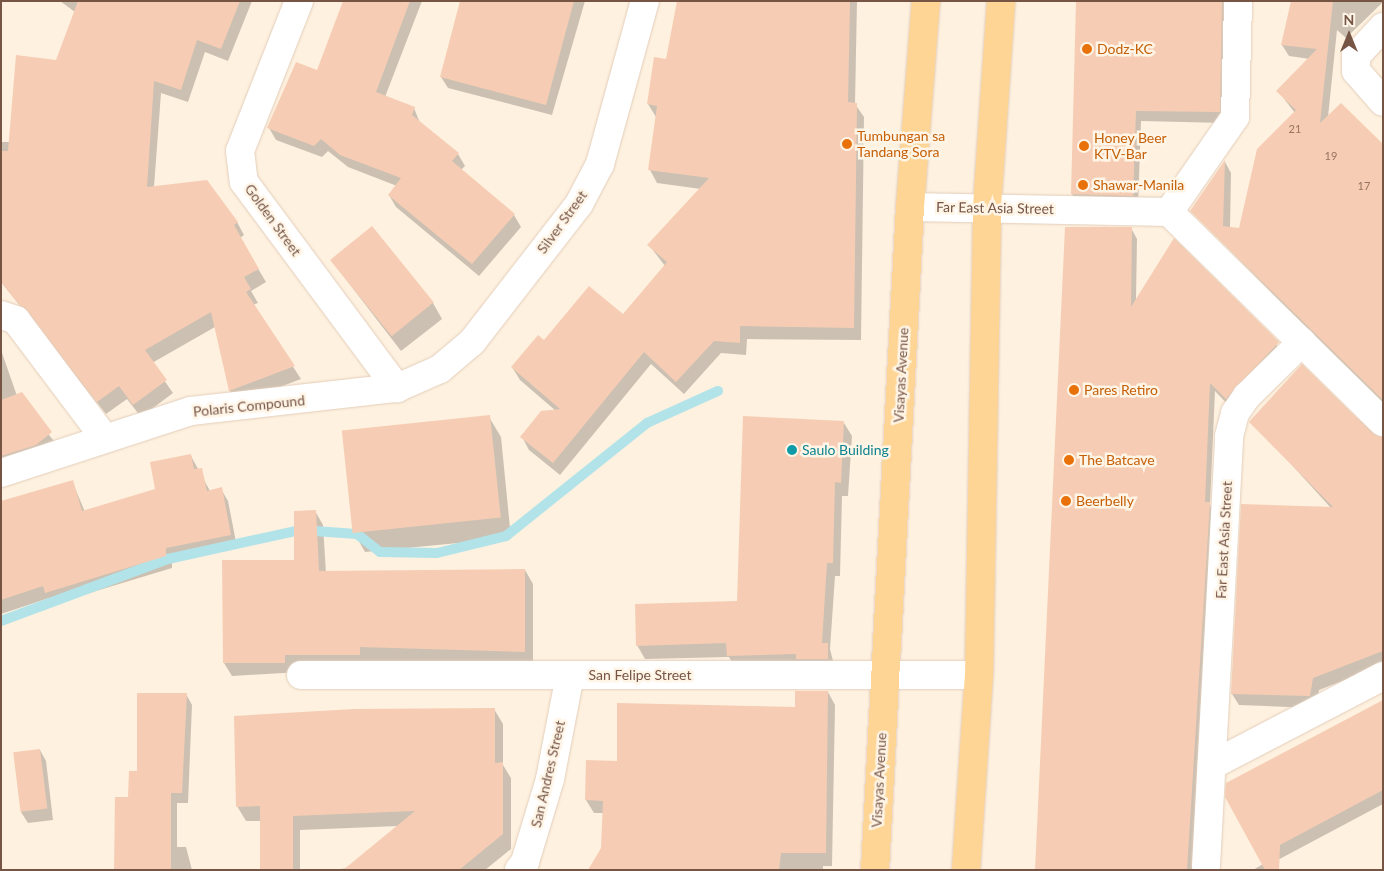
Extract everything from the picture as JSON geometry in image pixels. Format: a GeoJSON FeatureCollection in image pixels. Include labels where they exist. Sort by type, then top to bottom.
{"type":"FeatureCollection","features":[{"type":"Feature","properties":{"kind":"main road","name":"Visayas Avenue"},"geometry":{"type":"LineString","coordinates":[[875,870],[910,207],[926,1]]}},
{"type":"Feature","properties":{"kind":"main road"},"geometry":{"type":"LineString","coordinates":[[966,870],[979,675],[987,208],[1001,1]]}},
{"type":"Feature","properties":{"kind":"street","name":"Golden Street"},"geometry":{"type":"LineString","coordinates":[[299,1],[240,151],[244,182],[398,388]]}},
{"type":"Feature","properties":{"kind":"street","name":"Silver Street"},"geometry":{"type":"LineString","coordinates":[[398,388],[440,369],[472,342],[579,204],[600,164],[645,1]]}},
{"type":"Feature","properties":{"kind":"street"},"geometry":{"type":"LineString","coordinates":[[1238,1],[1235,117],[1169,212],[1383,422]]}},
{"type":"Feature","properties":{"kind":"street"},"geometry":{"type":"LineString","coordinates":[[1383,27],[1356,56],[1356,71],[1383,102]]}},
{"type":"Feature","properties":{"kind":"street","name":"Far East Asia Street"},"geometry":{"type":"LineString","coordinates":[[910,207],[1169,212]]}},
{"type":"Feature","properties":{"kind":"street"},"geometry":{"type":"LineString","coordinates":[[1,315],[16,320],[103,436]]}},
{"type":"Feature","properties":{"kind":"street","name":"Far East Asia Street"},"geometry":{"type":"LineString","coordinates":[[1206,866],[1230,436],[1235,413],[1247,396],[1302,342]]}},
{"type":"Feature","properties":{"kind":"street","name":"Polaris Compound"},"geometry":{"type":"LineString","coordinates":[[1,473],[103,436],[191,411],[398,388]]}},
{"type":"Feature","properties":{"kind":"street","name":"San Felipe Street"},"geometry":{"type":"LineString","coordinates":[[301,675],[979,675]]}},
{"type":"Feature","properties":{"kind":"street","name":"San Andres Street"},"geometry":{"type":"LineString","coordinates":[[519,870],[526,862],[550,779],[570,675]]}},
{"type":"Feature","properties":{"kind":"street"},"geometry":{"type":"LineString","coordinates":[[1212,765],[1383,676]]}},
{"type":"Feature","properties":{"kind":"building"},"geometry":{"type":"Polygon","coordinates":[[[78,1],[240,1],[221,49],[197,40],[181,90],[154,81],[147,187],[207,180],[238,222],[234,225],[259,269],[244,277],[251,289],[246,292],[295,366],[229,391],[211,312],[145,350],[167,380],[133,405],[119,386],[97,402],[1,282],[1,151],[8,151],[16,55],[56,60],[78,1]]]}},
{"type":"Feature","properties":{"kind":"building"},"geometry":{"type":"Polygon","coordinates":[[[343,1],[410,1],[376,92],[415,107],[412,115],[459,153],[452,161],[515,214],[472,264],[388,195],[401,178],[340,155],[321,139],[314,146],[267,128],[296,62],[317,70],[343,1]]]}},
{"type":"Feature","properties":{"kind":"building"},"geometry":{"type":"Polygon","coordinates":[[[460,1],[574,1],[546,105],[440,77],[460,1]]]}},
{"type":"Feature","properties":{"kind":"building"},"geometry":{"type":"Polygon","coordinates":[[[677,1],[850,1],[848,102],[857,103],[854,328],[740,326],[740,343],[714,341],[676,382],[644,352],[553,463],[520,437],[541,411],[560,409],[511,367],[538,335],[544,340],[589,286],[623,314],[667,262],[647,245],[709,178],[648,170],[657,106],[647,104],[654,57],[666,59],[677,1]]]}},
{"type":"Feature","properties":{"kind":"building"},"geometry":{"type":"Polygon","coordinates":[[[1076,1],[1222,1],[1220,112],[1136,111],[1133,196],[1071,194],[1076,1]]]}},
{"type":"Feature","properties":{"kind":"building"},"geometry":{"type":"Polygon","coordinates":[[[1291,1],[1333,1],[1320,123],[1341,103],[1383,144],[1383,400],[1190,211],[1225,160],[1223,226],[1239,228],[1257,149],[1296,110],[1276,91],[1317,49],[1281,45],[1291,1]]]}},
{"type":"Feature","properties":{"kind":"building"},"geometry":{"type":"Polygon","coordinates":[[[372,226],[434,302],[392,336],[330,260],[372,226]]]}},
{"type":"Feature","properties":{"kind":"building"},"geometry":{"type":"Polygon","coordinates":[[[1065,227],[1132,227],[1131,307],[1174,238],[1279,342],[1226,399],[1210,383],[1205,502],[1210,502],[1187,870],[1035,870],[1065,227]]]}},
{"type":"Feature","properties":{"kind":"building"},"geometry":{"type":"Polygon","coordinates":[[[1302,364],[1372,433],[1383,437],[1383,651],[1313,678],[1310,696],[1231,694],[1241,504],[1333,507],[1249,422],[1302,364]]]}},
{"type":"Feature","properties":{"kind":"building"},"geometry":{"type":"Polygon","coordinates":[[[22,392],[52,432],[36,445],[1,456],[1,400],[22,392]]]}},
{"type":"Feature","properties":{"kind":"building"},"geometry":{"type":"Polygon","coordinates":[[[490,415],[501,517],[353,533],[342,431],[490,415]]]}},
{"type":"Feature","properties":{"kind":"building"},"geometry":{"type":"Polygon","coordinates":[[[743,416],[844,421],[841,483],[835,482],[833,563],[827,563],[822,643],[828,643],[828,659],[796,659],[796,654],[727,656],[726,643],[636,646],[635,604],[737,601],[743,416]]]}},
{"type":"Feature","properties":{"kind":"building"},"geometry":{"type":"Polygon","coordinates":[[[191,454],[194,469],[202,468],[207,491],[222,487],[231,535],[166,548],[166,556],[45,593],[43,586],[1,600],[1,501],[73,480],[82,511],[155,489],[150,462],[191,454]]]}},
{"type":"Feature","properties":{"kind":"building"},"geometry":{"type":"Polygon","coordinates":[[[316,510],[319,571],[525,569],[525,652],[360,647],[360,655],[285,655],[285,663],[223,663],[222,560],[294,560],[294,511],[316,510]]]}},
{"type":"Feature","properties":{"kind":"building"},"geometry":{"type":"Polygon","coordinates":[[[795,691],[828,691],[826,853],[781,853],[779,870],[588,870],[601,848],[603,801],[585,800],[586,760],[617,761],[617,703],[795,707],[795,691]]]}},
{"type":"Feature","properties":{"kind":"building"},"geometry":{"type":"Polygon","coordinates":[[[137,693],[187,693],[182,793],[171,793],[171,870],[114,870],[115,797],[128,797],[129,771],[137,771],[137,693]]]}},
{"type":"Feature","properties":{"kind":"building"},"geometry":{"type":"Polygon","coordinates":[[[1383,700],[1383,790],[1280,845],[1279,870],[1265,870],[1225,797],[1226,783],[1383,700]]]}},
{"type":"Feature","properties":{"kind":"building"},"geometry":{"type":"Polygon","coordinates":[[[495,708],[495,763],[503,762],[503,834],[459,870],[343,870],[415,811],[293,816],[293,870],[260,870],[260,806],[236,807],[234,716],[354,709],[495,708]]]}},
{"type":"Feature","properties":{"kind":"building"},"geometry":{"type":"Polygon","coordinates":[[[40,749],[47,809],[21,812],[13,752],[40,749]]]}},
{"type":"Feature","properties":{"kind":"waterway"},"geometry":{"type":"LineString","coordinates":[[1,621],[168,559],[300,530],[357,534],[380,552],[437,553],[506,536],[647,423],[718,391]]}},
{"type":"Feature","properties":{"kind":"place","name":"Dodz-KC"},"geometry":{"type":"Point","coordinates":[1087,49]}},
{"type":"Feature","properties":{"kind":"place","name":"Tumbungan sa Tandang Sora"},"geometry":{"type":"Point","coordinates":[847,144]}},
{"type":"Feature","properties":{"kind":"place","name":"Honey Beer KTV-Bar"},"geometry":{"type":"Point","coordinates":[1084,146]}},
{"type":"Feature","properties":{"kind":"place","name":"Shawar-Manila"},"geometry":{"type":"Point","coordinates":[1083,185]}},
{"type":"Feature","properties":{"kind":"place","name":"Pares Retiro"},"geometry":{"type":"Point","coordinates":[1074,390]}},
{"type":"Feature","properties":{"kind":"place","name":"Saulo Building"},"geometry":{"type":"Point","coordinates":[792,450]}},
{"type":"Feature","properties":{"kind":"place","name":"The Batcave"},"geometry":{"type":"Point","coordinates":[1069,460]}},
{"type":"Feature","properties":{"kind":"place","name":"Beerbelly"},"geometry":{"type":"Point","coordinates":[1066,501]}}]}
